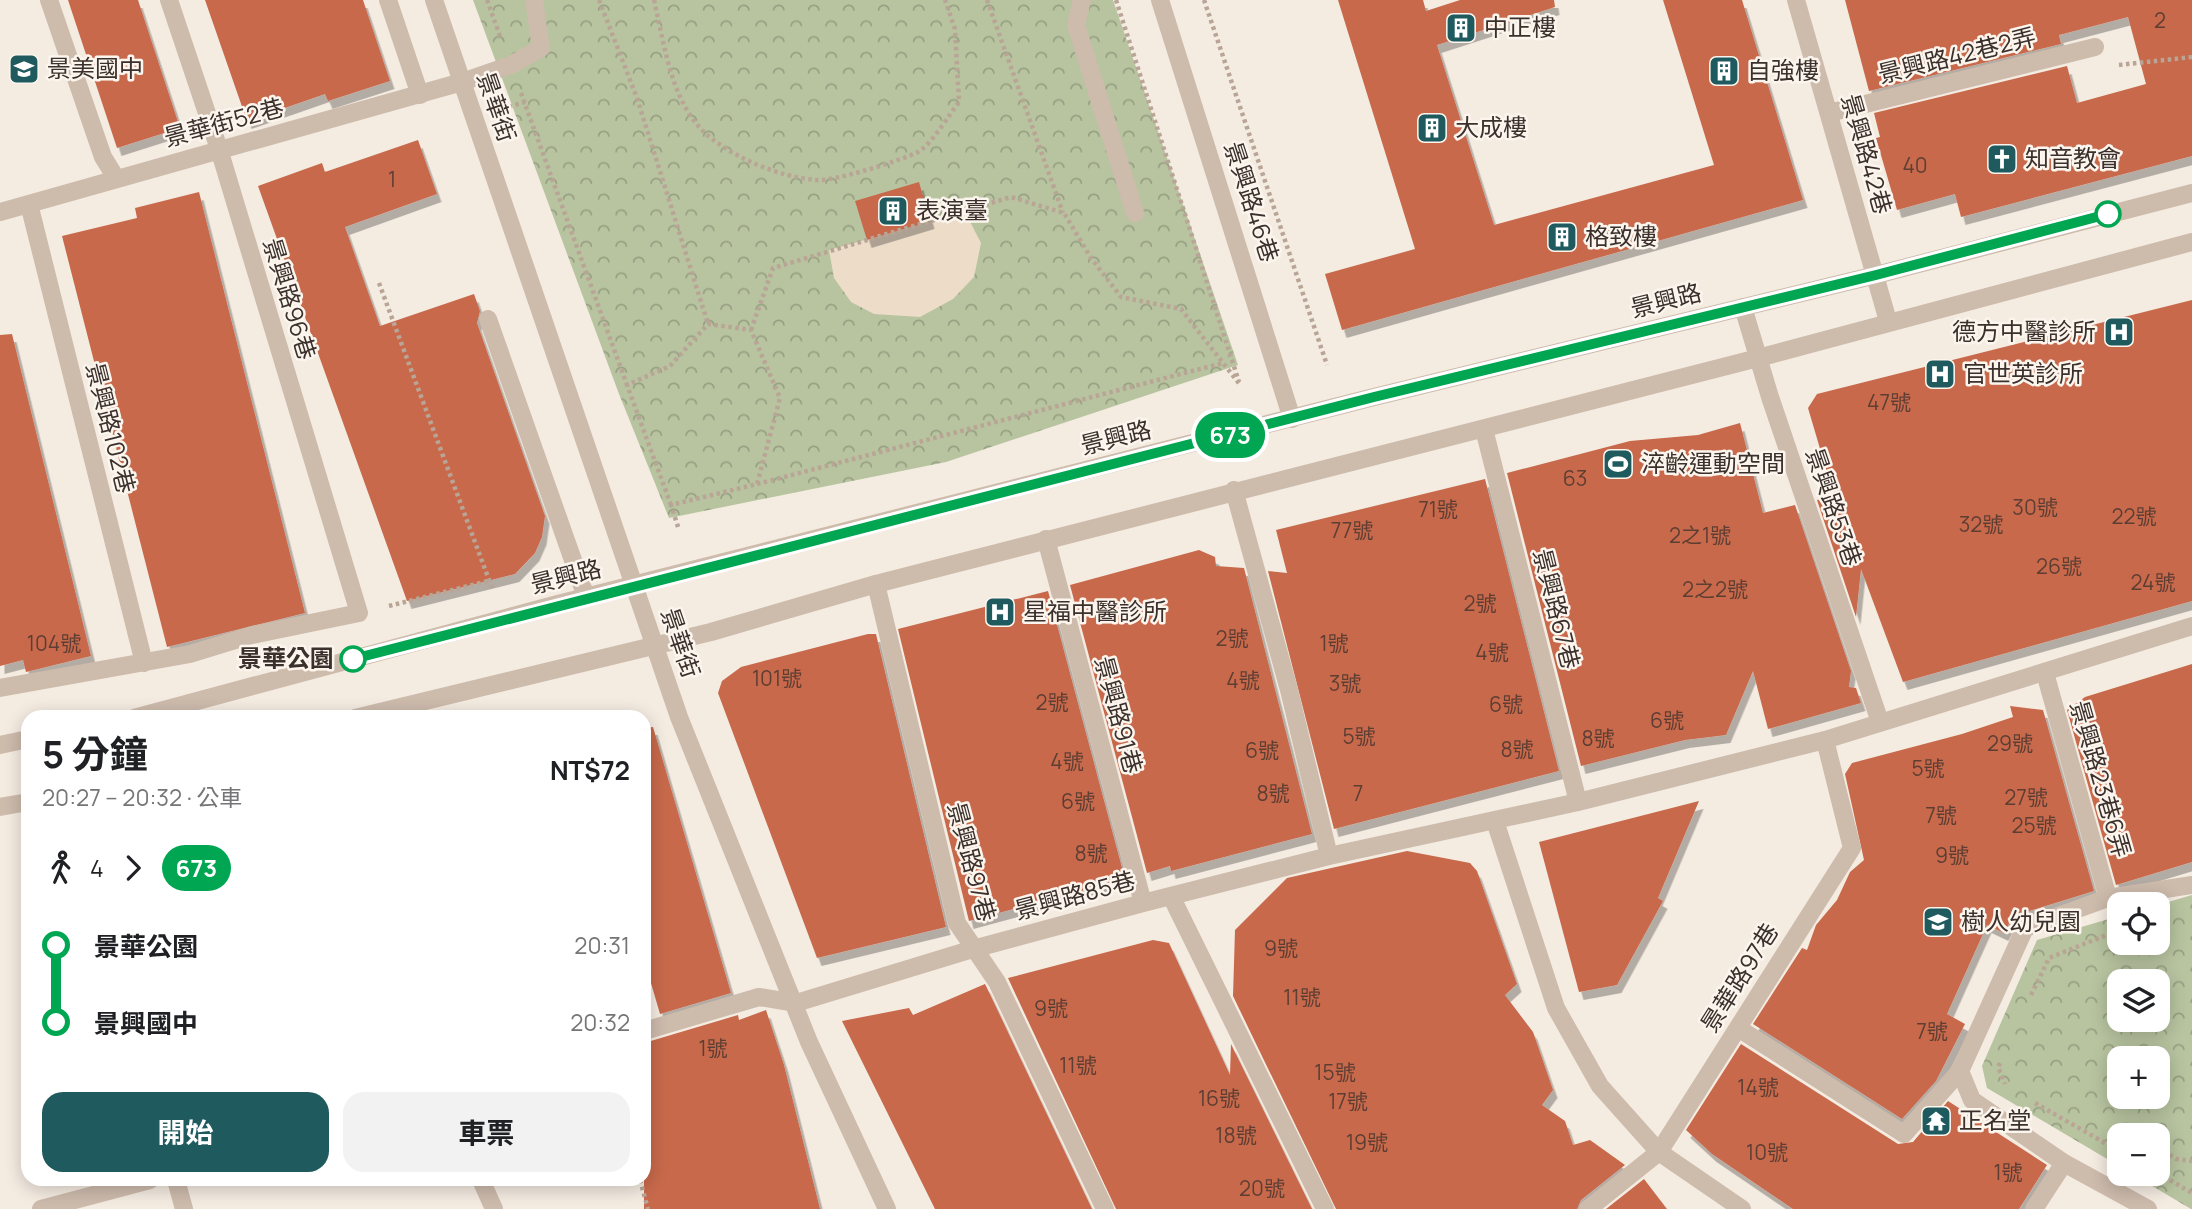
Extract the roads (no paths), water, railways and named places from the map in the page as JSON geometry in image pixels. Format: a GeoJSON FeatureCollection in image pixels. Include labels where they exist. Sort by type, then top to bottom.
{"type":"FeatureCollection","features":[{"type":"Feature","properties":{"kind":"street"},"geometry":{"type":"LineString","coordinates":[[49,0],[103,157],[116,178]]}},
{"type":"Feature","properties":{"kind":"street","name":"景興路96巷"},"geometry":{"type":"LineString","coordinates":[[144,663],[190,654],[252,635],[359,613],[219,149],[169,0]]}},
{"type":"Feature","properties":{"kind":"street"},"geometry":{"type":"LineString","coordinates":[[388,0],[421,95]]}},
{"type":"Feature","properties":{"kind":"street","name":"景華街"},"geometry":{"type":"LineString","coordinates":[[434,0],[679,717],[796,1003],[809,1042],[887,1209]]}},
{"type":"Feature","properties":{"kind":"street","name":"景華街52巷"},"geometry":{"type":"LineString","coordinates":[[0,212],[421,95],[510,65],[541,48],[534,0]]}},
{"type":"Feature","properties":{"kind":"street"},"geometry":{"type":"LineString","coordinates":[[1082,0],[1076,25],[1135,213]]}},
{"type":"Feature","properties":{"kind":"street","name":"景興路46巷"},"geometry":{"type":"LineString","coordinates":[[1160,0],[1292,419]]}},
{"type":"Feature","properties":{"kind":"street","name":"景興路42巷"},"geometry":{"type":"LineString","coordinates":[[1797,0],[1888,321]]}},
{"type":"Feature","properties":{"kind":"street","name":"景興路42巷2弄"},"geometry":{"type":"LineString","coordinates":[[1829,113],[2095,47]]}},
{"type":"Feature","properties":{"kind":"street","name":"景興路"},"geometry":{"type":"LineString","coordinates":[[164,710],[586,597],[1876,275],[2192,193]]}},
{"type":"Feature","properties":{"kind":"street","name":"景興路102巷"},"geometry":{"type":"LineString","coordinates":[[29,204],[144,663]]}},
{"type":"Feature","properties":{"kind":"street"},"geometry":{"type":"LineString","coordinates":[[384,710],[446,693],[711,632],[876,584],[1046,539],[1758,358],[1888,321],[2192,242]]}},
{"type":"Feature","properties":{"kind":"street","name":"景興路53巷"},"geometry":{"type":"LineString","coordinates":[[1743,307],[1880,722]]}},
{"type":"Feature","properties":{"kind":"street"},"geometry":{"type":"LineString","coordinates":[[488,319],[586,597]]}},
{"type":"Feature","properties":{"kind":"street","name":"景興路67巷"},"geometry":{"type":"LineString","coordinates":[[1484,429],[1578,802]]}},
{"type":"Feature","properties":{"kind":"street"},"geometry":{"type":"LineString","coordinates":[[1234,490],[1289,690],[1329,856]]}},
{"type":"Feature","properties":{"kind":"street","name":"景興路91巷"},"geometry":{"type":"LineString","coordinates":[[1046,539],[1143,902]]}},
{"type":"Feature","properties":{"kind":"street","name":"景興路97巷"},"geometry":{"type":"LineString","coordinates":[[876,584],[957,923],[997,982],[1105,1209]]}},
{"type":"Feature","properties":{"kind":"street","name":"景興路23巷6弄"},"geometry":{"type":"LineString","coordinates":[[1825,740],[2192,626]]}},
{"type":"Feature","properties":{"kind":"street"},"geometry":{"type":"LineString","coordinates":[[0,688],[144,663]]}},
{"type":"Feature","properties":{"kind":"street","name":"景興路23巷6弄"},"geometry":{"type":"LineString","coordinates":[[2045,673],[2107,894]]}},
{"type":"Feature","properties":{"kind":"street"},"geometry":{"type":"LineString","coordinates":[[0,745],[21,740]]}},
{"type":"Feature","properties":{"kind":"street","name":"景興路85巷"},"geometry":{"type":"LineString","coordinates":[[796,1003],[973,949],[1143,902],[1329,856],[1578,802],[1825,740]]}},
{"type":"Feature","properties":{"kind":"street","name":"景華路97巷"},"geometry":{"type":"LineString","coordinates":[[1588,1209],[1659,1152],[1852,848],[1825,740]]}},
{"type":"Feature","properties":{"kind":"street"},"geometry":{"type":"LineString","coordinates":[[0,807],[21,803]]}},
{"type":"Feature","properties":{"kind":"street"},"geometry":{"type":"LineString","coordinates":[[1495,821],[1556,1008],[1601,1086],[1659,1152],[1742,1209]]}},
{"type":"Feature","properties":{"kind":"street"},"geometry":{"type":"LineString","coordinates":[[2147,892],[2192,885]]}},
{"type":"Feature","properties":{"kind":"street"},"geometry":{"type":"LineString","coordinates":[[1171,896],[1325,1209]]}},
{"type":"Feature","properties":{"kind":"street"},"geometry":{"type":"LineString","coordinates":[[1738,1028],[1903,1134],[1960,1071],[2025,928],[2107,898]]}},
{"type":"Feature","properties":{"kind":"street"},"geometry":{"type":"LineString","coordinates":[[651,1029],[759,997],[796,1003]]}},
{"type":"Feature","properties":{"kind":"street"},"geometry":{"type":"LineString","coordinates":[[1960,1071],[1972,1100],[2064,1163],[2148,1209]]}},
{"type":"Feature","properties":{"kind":"street"},"geometry":{"type":"LineString","coordinates":[[2034,1209],[2064,1163]]}},
{"type":"Feature","properties":{"kind":"street"},"geometry":{"type":"LineString","coordinates":[[41,1209],[107,1186]]}},
{"type":"Feature","properties":{"kind":"street"},"geometry":{"type":"LineString","coordinates":[[178,1186],[184,1209]]}},
{"type":"Feature","properties":{"kind":"street"},"geometry":{"type":"LineString","coordinates":[[484,1186],[494,1209]]}},
{"type":"Feature","properties":{"kind":"place","name":"中正樓"},"geometry":{"type":"Point","coordinates":[1461,28]}},
{"type":"Feature","properties":{"kind":"place","name":"景美國中"},"geometry":{"type":"Point","coordinates":[24,69]}},
{"type":"Feature","properties":{"kind":"place","name":"自強樓"},"geometry":{"type":"Point","coordinates":[1724,71]}},
{"type":"Feature","properties":{"kind":"place","name":"大成樓"},"geometry":{"type":"Point","coordinates":[1432,128]}},
{"type":"Feature","properties":{"kind":"place","name":"知音教會"},"geometry":{"type":"Point","coordinates":[2002,159]}},
{"type":"Feature","properties":{"kind":"place","name":"表演臺"},"geometry":{"type":"Point","coordinates":[893,211]}},
{"type":"Feature","properties":{"kind":"place","name":"格致樓"},"geometry":{"type":"Point","coordinates":[1562,237]}},
{"type":"Feature","properties":{"kind":"place","name":"德方中醫診所"},"geometry":{"type":"Point","coordinates":[2119,332]}},
{"type":"Feature","properties":{"kind":"place","name":"官世英診所"},"geometry":{"type":"Point","coordinates":[1940,374]}},
{"type":"Feature","properties":{"kind":"place","name":"淬齡運動空間"},"geometry":{"type":"Point","coordinates":[1618,464]}},
{"type":"Feature","properties":{"kind":"place","name":"星福中醫診所"},"geometry":{"type":"Point","coordinates":[1000,612]}},
{"type":"Feature","properties":{"kind":"place","name":"景華公園"},"geometry":{"type":"Point","coordinates":[353,659]}},
{"type":"Feature","properties":{"kind":"place","name":"樹人幼兒園"},"geometry":{"type":"Point","coordinates":[1938,922]}},
{"type":"Feature","properties":{"kind":"place","name":"正名堂"},"geometry":{"type":"Point","coordinates":[1936,1121]}}]}
